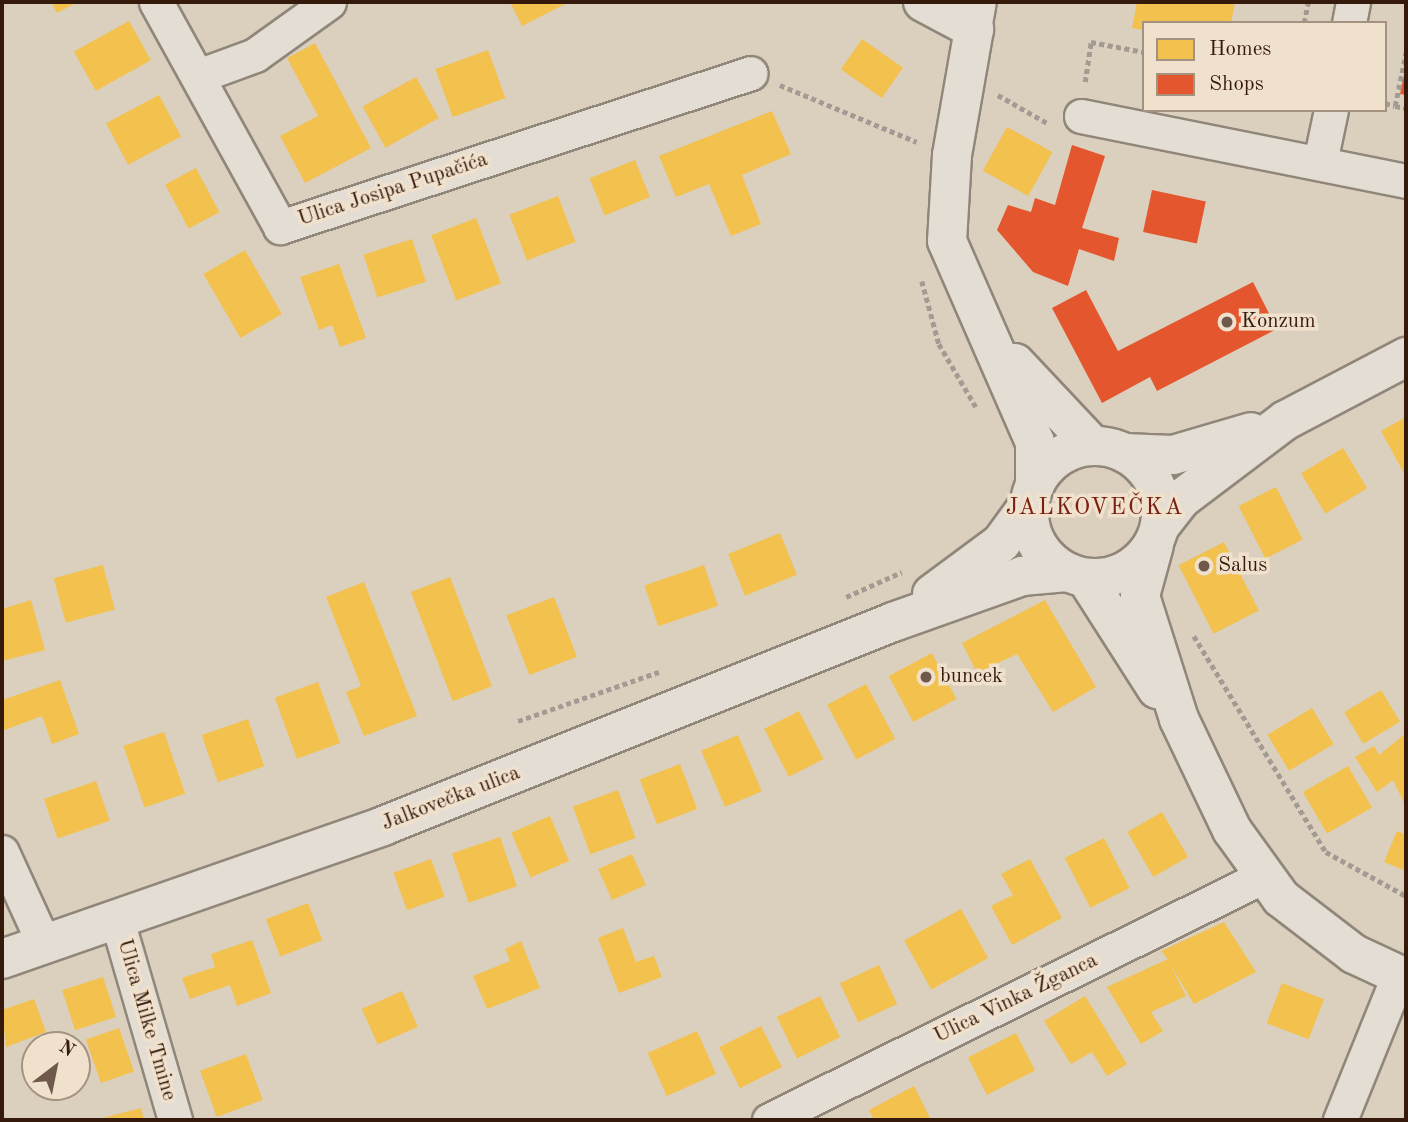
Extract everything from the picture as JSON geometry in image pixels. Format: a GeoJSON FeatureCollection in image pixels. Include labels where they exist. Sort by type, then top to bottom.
{"type":"FeatureCollection","features":[{"type":"Feature","properties":{"kind":"main road"},"geometry":{"type":"LineString","coordinates":[[923,2],[977,16],[952,156],[947,241],[1035,442],[1032,494],[1037,544],[1076,575],[1179,719],[1262,877],[1344,946],[1403,976]]}},
{"type":"Feature","properties":{"kind":"main road"},"geometry":{"type":"LineString","coordinates":[[980,320],[1066,424],[1109,450],[1155,484],[1157,536],[1140,596],[1179,719]]}},
{"type":"Feature","properties":{"kind":"main road"},"geometry":{"type":"LineString","coordinates":[[1032,494],[1058,457],[1109,450],[1200,450],[1286,420],[1406,357]]}},
{"type":"Feature","properties":{"kind":"main road"},"geometry":{"type":"LineString","coordinates":[[1076,575],[1125,572],[1157,536],[1181,499],[1286,420]]}},
{"type":"Feature","properties":{"kind":"main road","name":"Jalkovečka ulica"},"geometry":{"type":"LineString","coordinates":[[893,622],[1001,543],[1032,494]]}},
{"type":"Feature","properties":{"kind":"main road","name":"Jalkovečka ulica"},"geometry":{"type":"LineString","coordinates":[[2,959],[383,826],[893,622],[1022,576],[1076,575]]}},
{"type":"Feature","properties":{"kind":"street","name":"Ulica Josipa Pupačića"},"geometry":{"type":"LineString","coordinates":[[156,2],[280,226],[750,73]]}},
{"type":"Feature","properties":{"kind":"street"},"geometry":{"type":"LineString","coordinates":[[198,76],[255,55],[329,2]]}},
{"type":"Feature","properties":{"kind":"street"},"geometry":{"type":"LineString","coordinates":[[1349,21],[1353,2]]}},
{"type":"Feature","properties":{"kind":"street"},"geometry":{"type":"LineString","coordinates":[[1320,162],[1331,112]]}},
{"type":"Feature","properties":{"kind":"street"},"geometry":{"type":"LineString","coordinates":[[1080,116],[1406,181]]}},
{"type":"Feature","properties":{"kind":"street"},"geometry":{"type":"LineString","coordinates":[[2,852],[44,944]]}},
{"type":"Feature","properties":{"kind":"street","name":"Ulica Vinka Žganca"},"geometry":{"type":"LineString","coordinates":[[769,1120],[1262,877]]}},
{"type":"Feature","properties":{"kind":"street","name":"Ulica Milke Tmine"},"geometry":{"type":"LineString","coordinates":[[117,920],[175,1120]]}},
{"type":"Feature","properties":{"kind":"street"},"geometry":{"type":"LineString","coordinates":[[1340,1120],[1403,976]]}},
{"type":"Feature","properties":{"kind":"path"},"geometry":{"type":"LineString","coordinates":[[1304,21],[1308,2]]}},
{"type":"Feature","properties":{"kind":"path"},"geometry":{"type":"LineString","coordinates":[[1395,106],[1406,52]]}},
{"type":"Feature","properties":{"kind":"path"},"geometry":{"type":"LineString","coordinates":[[750,73],[925,145]]}},
{"type":"Feature","properties":{"kind":"path"},"geometry":{"type":"LineString","coordinates":[[1387,104],[1406,108]]}},
{"type":"Feature","properties":{"kind":"path"},"geometry":{"type":"LineString","coordinates":[[842,599],[914,566]]}},
{"type":"Feature","properties":{"kind":"path"},"geometry":{"type":"LineString","coordinates":[[1189,628],[1326,852],[1406,896]]}},
{"type":"Feature","properties":{"kind":"path"},"geometry":{"type":"LineString","coordinates":[[518,721],[669,669]]}},
{"type":"Feature","properties":{"kind":"building: Homes"},"geometry":{"type":"Polygon","coordinates":[[[51,2],[78,2],[57,13],[51,2]]]}},
{"type":"Feature","properties":{"kind":"building: Homes"},"geometry":{"type":"Polygon","coordinates":[[[510,2],[569,2],[522,26],[510,2]]]}},
{"type":"Feature","properties":{"kind":"building: Homes"},"geometry":{"type":"Polygon","coordinates":[[[1137,2],[1235,2],[1231,21],[1142,21],[1142,30],[1132,28],[1137,2]]]}},
{"type":"Feature","properties":{"kind":"building: Homes"},"geometry":{"type":"Polygon","coordinates":[[[129,21],[151,60],[96,91],[74,52],[129,21]]]}},
{"type":"Feature","properties":{"kind":"building: Homes"},"geometry":{"type":"Polygon","coordinates":[[[862,39],[903,68],[882,98],[841,69],[862,39]]]}},
{"type":"Feature","properties":{"kind":"building: Homes"},"geometry":{"type":"Polygon","coordinates":[[[315,43],[371,148],[305,183],[280,136],[318,116],[287,58],[315,43]]]}},
{"type":"Feature","properties":{"kind":"building: Homes"},"geometry":{"type":"Polygon","coordinates":[[[488,50],[505,98],[453,117],[435,69],[488,50]]]}},
{"type":"Feature","properties":{"kind":"building: Homes"},"geometry":{"type":"Polygon","coordinates":[[[416,77],[439,118],[385,148],[363,107],[416,77]]]}},
{"type":"Feature","properties":{"kind":"building: Homes"},"geometry":{"type":"Polygon","coordinates":[[[159,95],[181,136],[128,165],[106,123],[159,95]]]}},
{"type":"Feature","properties":{"kind":"building: Homes"},"geometry":{"type":"Polygon","coordinates":[[[772,111],[791,154],[742,175],[761,224],[731,236],[709,184],[676,197],[659,156],[772,111]]]}},
{"type":"Feature","properties":{"kind":"building: Homes"},"geometry":{"type":"Polygon","coordinates":[[[1007,127],[1052,152],[1028,196],[983,171],[1007,127]]]}},
{"type":"Feature","properties":{"kind":"building: Homes"},"geometry":{"type":"Polygon","coordinates":[[[635,160],[650,197],[605,215],[590,178],[635,160]]]}},
{"type":"Feature","properties":{"kind":"building: Homes"},"geometry":{"type":"Polygon","coordinates":[[[196,168],[219,212],[189,229],[165,184],[196,168]]]}},
{"type":"Feature","properties":{"kind":"building: Homes"},"geometry":{"type":"Polygon","coordinates":[[[558,196],[576,242],[527,260],[509,215],[558,196]]]}},
{"type":"Feature","properties":{"kind":"building: Homes"},"geometry":{"type":"Polygon","coordinates":[[[476,218],[501,283],[456,301],[431,235],[476,218]]]}},
{"type":"Feature","properties":{"kind":"building: Homes"},"geometry":{"type":"Polygon","coordinates":[[[412,239],[426,282],[377,298],[363,255],[412,239]]]}},
{"type":"Feature","properties":{"kind":"building: Homes"},"geometry":{"type":"Polygon","coordinates":[[[245,250],[282,314],[240,338],[203,274],[245,250]]]}},
{"type":"Feature","properties":{"kind":"building: Homes"},"geometry":{"type":"Polygon","coordinates":[[[339,264],[366,338],[340,347],[332,325],[319,330],[300,277],[339,264]]]}},
{"type":"Feature","properties":{"kind":"building: Homes"},"geometry":{"type":"Polygon","coordinates":[[[1406,417],[1406,477],[1381,431],[1406,417]]]}},
{"type":"Feature","properties":{"kind":"building: Homes"},"geometry":{"type":"Polygon","coordinates":[[[1343,448],[1367,488],[1325,514],[1301,473],[1343,448]]]}},
{"type":"Feature","properties":{"kind":"building: Homes"},"geometry":{"type":"Polygon","coordinates":[[[1276,487],[1303,540],[1265,559],[1239,506],[1276,487]]]}},
{"type":"Feature","properties":{"kind":"building: Homes"},"geometry":{"type":"Polygon","coordinates":[[[780,533],[797,575],[745,596],[728,554],[780,533]]]}},
{"type":"Feature","properties":{"kind":"building: Homes"},"geometry":{"type":"Polygon","coordinates":[[[1224,542],[1259,611],[1214,634],[1179,565],[1224,542]]]}},
{"type":"Feature","properties":{"kind":"building: Homes"},"geometry":{"type":"Polygon","coordinates":[[[103,565],[115,609],[66,623],[54,578],[103,565]]]}},
{"type":"Feature","properties":{"kind":"building: Homes"},"geometry":{"type":"Polygon","coordinates":[[[704,565],[718,606],[658,626],[644,586],[704,565]]]}},
{"type":"Feature","properties":{"kind":"building: Homes"},"geometry":{"type":"Polygon","coordinates":[[[450,577],[492,686],[453,701],[411,592],[450,577]]]}},
{"type":"Feature","properties":{"kind":"building: Homes"},"geometry":{"type":"Polygon","coordinates":[[[364,582],[417,716],[364,736],[346,692],[361,686],[326,597],[364,582]]]}},
{"type":"Feature","properties":{"kind":"building: Homes"},"geometry":{"type":"Polygon","coordinates":[[[554,597],[577,657],[529,675],[506,615],[554,597]]]}},
{"type":"Feature","properties":{"kind":"building: Homes"},"geometry":{"type":"Polygon","coordinates":[[[31,600],[45,650],[2,661],[2,609],[31,600]]]}},
{"type":"Feature","properties":{"kind":"building: Homes"},"geometry":{"type":"Polygon","coordinates":[[[1045,600],[1096,687],[1053,712],[1017,654],[977,673],[962,643],[1045,600]]]}},
{"type":"Feature","properties":{"kind":"building: Homes"},"geometry":{"type":"Polygon","coordinates":[[[932,653],[956,699],[913,722],[889,676],[932,653]]]}},
{"type":"Feature","properties":{"kind":"building: Homes"},"geometry":{"type":"Polygon","coordinates":[[[60,680],[79,734],[52,744],[42,716],[2,731],[2,700],[60,680]]]}},
{"type":"Feature","properties":{"kind":"building: Homes"},"geometry":{"type":"Polygon","coordinates":[[[318,682],[340,743],[297,759],[275,698],[318,682]]]}},
{"type":"Feature","properties":{"kind":"building: Homes"},"geometry":{"type":"Polygon","coordinates":[[[866,684],[895,739],[856,759],[827,705],[866,684]]]}},
{"type":"Feature","properties":{"kind":"building: Homes"},"geometry":{"type":"Polygon","coordinates":[[[1381,690],[1400,722],[1363,744],[1344,712],[1381,690]]]}},
{"type":"Feature","properties":{"kind":"building: Homes"},"geometry":{"type":"Polygon","coordinates":[[[1312,708],[1334,744],[1289,771],[1267,735],[1312,708]]]}},
{"type":"Feature","properties":{"kind":"building: Homes"},"geometry":{"type":"Polygon","coordinates":[[[799,711],[824,759],[789,777],[764,729],[799,711]]]}},
{"type":"Feature","properties":{"kind":"building: Homes"},"geometry":{"type":"Polygon","coordinates":[[[248,719],[264,766],[218,782],[202,735],[248,719]]]}},
{"type":"Feature","properties":{"kind":"building: Homes"},"geometry":{"type":"Polygon","coordinates":[[[164,732],[185,793],[145,807],[123,746],[164,732]]]}},
{"type":"Feature","properties":{"kind":"building: Homes"},"geometry":{"type":"Polygon","coordinates":[[[1406,733],[1406,807],[1393,780],[1377,792],[1355,757],[1374,746],[1379,755],[1406,733]]]}},
{"type":"Feature","properties":{"kind":"building: Homes"},"geometry":{"type":"Polygon","coordinates":[[[738,735],[762,791],[725,807],[701,751],[738,735]]]}},
{"type":"Feature","properties":{"kind":"building: Homes"},"geometry":{"type":"Polygon","coordinates":[[[680,764],[697,809],[657,824],[640,779],[680,764]]]}},
{"type":"Feature","properties":{"kind":"building: Homes"},"geometry":{"type":"Polygon","coordinates":[[[1348,766],[1372,808],[1327,834],[1303,792],[1348,766]]]}},
{"type":"Feature","properties":{"kind":"building: Homes"},"geometry":{"type":"Polygon","coordinates":[[[96,781],[110,821],[58,839],[44,799],[96,781]]]}},
{"type":"Feature","properties":{"kind":"building: Homes"},"geometry":{"type":"Polygon","coordinates":[[[618,790],[635,838],[590,854],[573,806],[618,790]]]}},
{"type":"Feature","properties":{"kind":"building: Homes"},"geometry":{"type":"Polygon","coordinates":[[[1162,812],[1188,857],[1153,877],[1127,832],[1162,812]]]}},
{"type":"Feature","properties":{"kind":"building: Homes"},"geometry":{"type":"Polygon","coordinates":[[[550,816],[569,861],[530,878],[511,832],[550,816]]]}},
{"type":"Feature","properties":{"kind":"building: Homes"},"geometry":{"type":"Polygon","coordinates":[[[1397,831],[1406,835],[1406,871],[1384,862],[1397,831]]]}},
{"type":"Feature","properties":{"kind":"building: Homes"},"geometry":{"type":"Polygon","coordinates":[[[500,837],[517,886],[469,903],[452,854],[500,837]]]}},
{"type":"Feature","properties":{"kind":"building: Homes"},"geometry":{"type":"Polygon","coordinates":[[[1104,838],[1129,888],[1090,908],[1065,858],[1104,838]]]}},
{"type":"Feature","properties":{"kind":"building: Homes"},"geometry":{"type":"Polygon","coordinates":[[[632,854],[646,885],[612,900],[598,869],[632,854]]]}},
{"type":"Feature","properties":{"kind":"building: Homes"},"geometry":{"type":"Polygon","coordinates":[[[431,859],[445,897],[407,910],[393,873],[431,859]]]}},
{"type":"Feature","properties":{"kind":"building: Homes"},"geometry":{"type":"Polygon","coordinates":[[[1030,859],[1062,918],[1012,945],[991,906],[1013,895],[1001,874],[1030,859]]]}},
{"type":"Feature","properties":{"kind":"building: Homes"},"geometry":{"type":"Polygon","coordinates":[[[308,903],[322,940],[280,956],[266,919],[308,903]]]}},
{"type":"Feature","properties":{"kind":"building: Homes"},"geometry":{"type":"Polygon","coordinates":[[[961,909],[988,958],[931,989],[904,941],[961,909]]]}},
{"type":"Feature","properties":{"kind":"building: Homes"},"geometry":{"type":"Polygon","coordinates":[[[1224,922],[1256,972],[1194,1004],[1170,964],[1186,996],[1151,1012],[1163,1031],[1141,1044],[1107,987],[1168,959],[1161,951],[1224,922]]]}},
{"type":"Feature","properties":{"kind":"building: Homes"},"geometry":{"type":"Polygon","coordinates":[[[623,928],[636,962],[654,956],[662,977],[619,993],[598,938],[623,928]]]}},
{"type":"Feature","properties":{"kind":"building: Homes"},"geometry":{"type":"Polygon","coordinates":[[[252,940],[271,993],[237,1006],[230,985],[190,999],[182,978],[215,967],[211,954],[252,940]]]}},
{"type":"Feature","properties":{"kind":"building: Homes"},"geometry":{"type":"Polygon","coordinates":[[[521,941],[540,988],[487,1009],[473,976],[510,961],[505,949],[521,941]]]}},
{"type":"Feature","properties":{"kind":"building: Homes"},"geometry":{"type":"Polygon","coordinates":[[[879,965],[897,1004],[858,1022],[840,983],[879,965]]]}},
{"type":"Feature","properties":{"kind":"building: Homes"},"geometry":{"type":"Polygon","coordinates":[[[103,977],[116,1017],[75,1030],[62,990],[103,977]]]}},
{"type":"Feature","properties":{"kind":"building: Homes"},"geometry":{"type":"Polygon","coordinates":[[[1282,983],[1324,999],[1309,1039],[1267,1023],[1282,983]]]}},
{"type":"Feature","properties":{"kind":"building: Homes"},"geometry":{"type":"Polygon","coordinates":[[[402,991],[418,1027],[378,1045],[362,1009],[402,991]]]}},
{"type":"Feature","properties":{"kind":"building: Homes"},"geometry":{"type":"Polygon","coordinates":[[[820,996],[840,1037],[797,1058],[777,1017],[820,996]]]}},
{"type":"Feature","properties":{"kind":"building: Homes"},"geometry":{"type":"Polygon","coordinates":[[[1085,996],[1127,1064],[1107,1076],[1092,1052],[1071,1064],[1044,1021],[1085,996]]]}},
{"type":"Feature","properties":{"kind":"building: Homes"},"geometry":{"type":"Polygon","coordinates":[[[34,999],[46,1031],[21,1031],[21,1041],[6,1047],[2,1010],[34,999]]]}},
{"type":"Feature","properties":{"kind":"building: Homes"},"geometry":{"type":"Polygon","coordinates":[[[761,1026],[782,1067],[740,1088],[719,1047],[761,1026]]]}},
{"type":"Feature","properties":{"kind":"building: Homes"},"geometry":{"type":"Polygon","coordinates":[[[119,1028],[134,1071],[101,1083],[91,1054],[91,1038],[119,1028]]]}},
{"type":"Feature","properties":{"kind":"building: Homes"},"geometry":{"type":"Polygon","coordinates":[[[697,1031],[716,1074],[667,1096],[648,1053],[697,1031]]]}},
{"type":"Feature","properties":{"kind":"building: Homes"},"geometry":{"type":"Polygon","coordinates":[[[1016,1033],[1035,1070],[987,1095],[968,1058],[1016,1033]]]}},
{"type":"Feature","properties":{"kind":"building: Homes"},"geometry":{"type":"Polygon","coordinates":[[[246,1054],[263,1100],[217,1117],[200,1071],[246,1054]]]}},
{"type":"Feature","properties":{"kind":"building: Homes"},"geometry":{"type":"Polygon","coordinates":[[[914,1086],[931,1120],[874,1120],[869,1110],[914,1086]]]}},
{"type":"Feature","properties":{"kind":"building: Homes"},"geometry":{"type":"Polygon","coordinates":[[[141,1108],[144,1120],[99,1120],[99,1119],[141,1108]]]}},
{"type":"Feature","properties":{"kind":"building: Shops"},"geometry":{"type":"Polygon","coordinates":[[[1406,70],[1406,95],[1400,94],[1406,70]]]}},
{"type":"Feature","properties":{"kind":"building: Shops"},"geometry":{"type":"Polygon","coordinates":[[[1072,145],[1105,156],[1082,228],[1119,238],[1114,261],[1079,249],[1068,286],[1033,272],[997,230],[1008,205],[1031,212],[1035,198],[1055,205],[1072,145]]]}},
{"type":"Feature","properties":{"kind":"building: Shops"},"geometry":{"type":"Polygon","coordinates":[[[1152,190],[1206,201],[1197,243],[1143,232],[1152,190]]]}},
{"type":"Feature","properties":{"kind":"building: Shops"},"geometry":{"type":"Polygon","coordinates":[[[1253,282],[1277,329],[1157,391],[1150,377],[1102,403],[1052,308],[1086,290],[1118,351],[1253,282]]]}},
{"type":"Feature","properties":{"kind":"place","name":"Konzum"},"geometry":{"type":"Point","coordinates":[1227,322]}},
{"type":"Feature","properties":{"kind":"place","name":"Salus"},"geometry":{"type":"Point","coordinates":[1204,566]}},
{"type":"Feature","properties":{"kind":"place","name":"buncek"},"geometry":{"type":"Point","coordinates":[926,677]}},
{"type":"Feature","properties":{"kind":"district","name":"JALKOVEČKA"},"geometry":{"type":"Point","coordinates":[1095,508]}}]}
